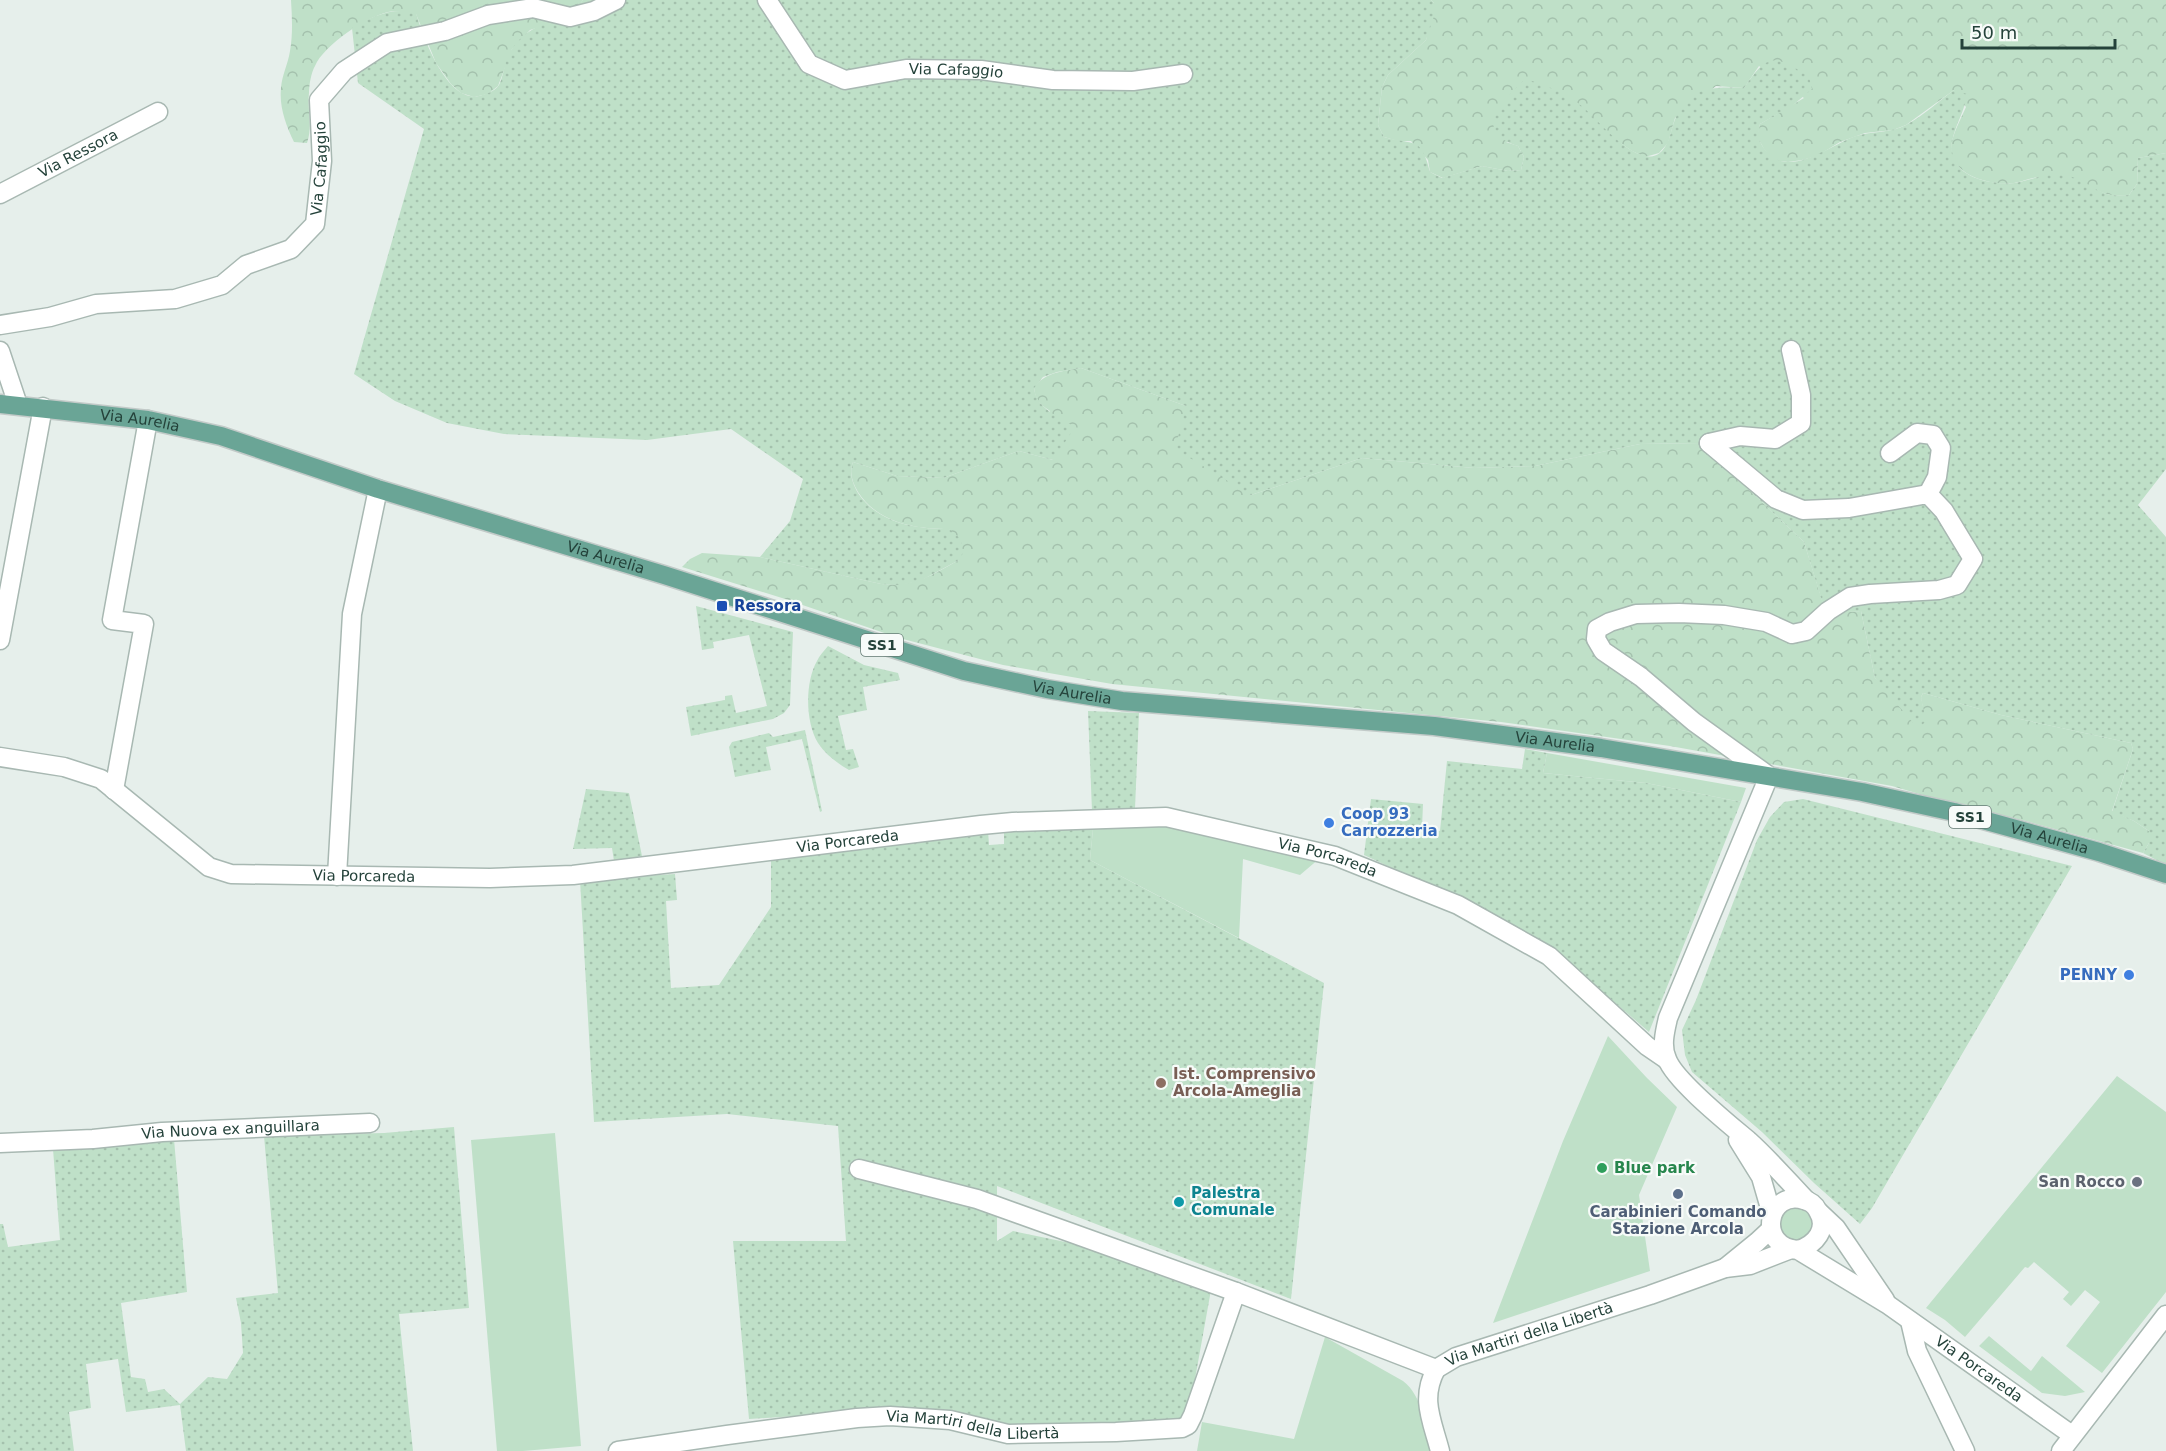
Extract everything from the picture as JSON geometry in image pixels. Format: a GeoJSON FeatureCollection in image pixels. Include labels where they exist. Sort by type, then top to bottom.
{"type":"FeatureCollection","features":[{"type":"Feature","properties":{"kind":"main road","name":"Via Aurelia"},"geometry":{"type":"LineString","coordinates":[[9,404],[148,420],[221,436],[378,489],[664,575],[964,671],[1047,690],[1122,701],[1434,726],[1601,748],[1862,792],[1954,812],[2099,852],[2166,874]]}},
{"type":"Feature","properties":{"kind":"street","name":"Via Cafaggio"},"geometry":{"type":"LineString","coordinates":[[0,325],[50,317],[96,304],[175,299],[222,285],[246,265],[291,249],[315,224],[322,161],[319,100],[344,71],[387,43],[445,31],[488,15],[533,8],[570,17],[594,11],[616,0]]}},
{"type":"Feature","properties":{"kind":"street","name":"Via Cafaggio"},"geometry":{"type":"LineString","coordinates":[[766,0],[809,64],[845,80],[906,69],[981,70],[1053,80],[1133,81],[1183,74]]}},
{"type":"Feature","properties":{"kind":"street","name":"Via Ressora"},"geometry":{"type":"LineString","coordinates":[[0,194],[158,112]]}},
{"type":"Feature","properties":{"kind":"street"},"geometry":{"type":"LineString","coordinates":[[1791,350],[1801,395],[1801,423],[1775,439],[1740,436],[1709,443],[1776,499],[1803,510],[1849,508],[1928,494]]}},
{"type":"Feature","properties":{"kind":"street"},"geometry":{"type":"LineString","coordinates":[[0,351],[9,404]]}},
{"type":"Feature","properties":{"kind":"street"},"geometry":{"type":"LineString","coordinates":[[0,640],[43,407]]}},
{"type":"Feature","properties":{"kind":"street"},"geometry":{"type":"LineString","coordinates":[[114,790],[144,624],[112,620],[148,420]]}},
{"type":"Feature","properties":{"kind":"street"},"geometry":{"type":"LineString","coordinates":[[1890,453],[1917,434],[1933,435],[1941,448],[1937,477],[1928,494]]}},
{"type":"Feature","properties":{"kind":"street"},"geometry":{"type":"LineString","coordinates":[[337,876],[352,614],[378,489]]}},
{"type":"Feature","properties":{"kind":"street"},"geometry":{"type":"LineString","coordinates":[[1666,1059],[1664,1042],[1668,1018],[1770,776],[1694,722],[1641,677],[1603,651],[1596,639],[1597,629],[1610,622],[1636,614],[1679,613],[1724,615],[1766,622],[1792,634],[1806,631],[1828,611],[1850,597],[1939,590],[1957,585],[1973,559],[1944,511],[1928,494]]}},
{"type":"Feature","properties":{"kind":"street","name":"Via Porcareda"},"geometry":{"type":"LineString","coordinates":[[0,757],[64,767],[101,779],[208,867],[231,874],[490,878],[573,875],[981,825],[1166,817],[1335,856],[1458,905],[1550,956],[1647,1046],[1666,1059],[1672,1069],[1728,1123]]}},
{"type":"Feature","properties":{"kind":"street","name":"Via Nuova ex anguillara"},"geometry":{"type":"LineString","coordinates":[[0,1143],[93,1139],[162,1132],[369,1123]]}},
{"type":"Feature","properties":{"kind":"street"},"geometry":{"type":"LineString","coordinates":[[1728,1123],[1836,1228],[1887,1304]]}},
{"type":"Feature","properties":{"kind":"street"},"geometry":{"type":"LineString","coordinates":[[1728,1123],[1761,1177],[1774,1238],[1782,1245],[1795,1250],[1887,1304]]}},
{"type":"Feature","properties":{"kind":"street","name":"Via Martiri della Libertà"},"geometry":{"type":"LineString","coordinates":[[859,1169],[977,1199],[1236,1292],[1436,1369],[1456,1357],[1650,1295],[1725,1268]]}},
{"type":"Feature","properties":{"kind":"street"},"geometry":{"type":"LineString","coordinates":[[1797,1198],[1813,1206],[1822,1229],[1814,1243],[1750,1265],[1725,1268],[1757,1242],[1771,1222],[1778,1206],[1786,1200],[1797,1198]]}},
{"type":"Feature","properties":{"kind":"street","name":"Via Martiri della Libertà"},"geometry":{"type":"LineString","coordinates":[[618,1451],[762,1430],[890,1416],[950,1420],[1008,1434],[1182,1428],[1188,1425],[1193,1415],[1236,1292]]}},
{"type":"Feature","properties":{"kind":"street","name":"Via Porcareda"},"geometry":{"type":"LineString","coordinates":[[1887,1304],[1960,1353],[2072,1435]]}},
{"type":"Feature","properties":{"kind":"street"},"geometry":{"type":"LineString","coordinates":[[2061,1451],[2166,1315]]}},
{"type":"Feature","properties":{"kind":"street"},"geometry":{"type":"LineString","coordinates":[[1910,1321],[1917,1351],[1965,1451]]}},
{"type":"Feature","properties":{"kind":"street"},"geometry":{"type":"LineString","coordinates":[[1436,1369],[1429,1384],[1427,1403],[1440,1451]]}},
{"type":"Feature","properties":{"kind":"green space"},"geometry":{"type":"Polygon","coordinates":[[[291,0],[583,0],[570,17],[530,30],[512,49],[498,86],[488,94],[474,97],[461,93],[451,84],[436,63],[416,14],[391,11],[369,20],[336,41],[315,66],[309,86],[310,130],[307,143],[294,142],[281,102],[282,83],[291,45],[291,0]]]}},
{"type":"Feature","properties":{"kind":"green space"},"geometry":{"type":"Polygon","coordinates":[[[583,0],[1431,0],[1434,3],[1434,16],[1426,40],[1388,75],[1382,87],[1378,125],[1384,137],[1409,142],[1419,147],[1427,160],[1430,172],[1442,178],[1482,166],[1508,171],[1521,170],[1524,157],[1518,146],[1503,139],[1496,132],[1493,123],[1501,105],[1525,79],[1570,98],[1629,149],[1642,155],[1654,156],[1664,149],[1676,118],[1689,99],[1706,90],[1744,88],[1765,63],[1772,61],[1787,64],[1809,77],[1812,89],[1792,106],[1760,124],[1761,143],[1777,160],[1800,161],[1856,136],[1900,128],[1919,117],[1954,90],[1967,94],[1952,142],[1953,156],[1961,169],[1975,178],[2000,183],[2015,183],[2059,174],[2074,178],[2110,195],[2129,195],[2137,184],[2138,158],[2166,153],[2166,469],[2138,505],[2166,537],[2166,865],[2143,853],[2149,843],[2149,831],[2134,821],[2112,812],[2133,749],[2131,743],[2001,715],[1923,693],[1921,697],[1926,721],[1919,728],[1875,678],[1861,611],[1826,614],[1804,542],[1700,443],[1640,444],[1535,466],[1474,468],[1362,458],[1251,495],[1175,449],[1186,406],[1081,368],[1057,372],[1043,377],[1034,388],[1039,401],[1044,406],[1075,427],[1053,460],[1019,451],[943,478],[897,476],[853,462],[851,474],[856,489],[866,503],[876,511],[887,518],[911,526],[949,529],[961,539],[963,553],[959,560],[920,581],[900,585],[881,584],[760,557],[790,521],[803,479],[731,429],[647,440],[504,434],[447,423],[395,401],[354,374],[424,129],[358,83],[352,28],[391,12],[416,13],[431,52],[447,79],[467,95],[479,96],[492,91],[499,85],[507,58],[518,41],[541,25],[570,17],[583,0]]]}},
{"type":"Feature","properties":{"kind":"green space"},"geometry":{"type":"Polygon","coordinates":[[[1431,0],[2166,0],[2166,153],[2138,158],[2137,184],[2129,195],[2111,195],[2064,179],[2038,177],[2004,183],[1982,180],[1962,170],[1955,162],[1951,152],[1953,137],[1966,107],[1954,90],[1906,125],[1893,130],[1865,133],[1840,142],[1817,156],[1802,160],[1788,162],[1773,160],[1757,136],[1760,124],[1804,98],[1759,66],[1744,88],[1716,86],[1675,118],[1668,143],[1659,153],[1645,157],[1610,136],[1506,142],[1518,146],[1524,157],[1521,170],[1508,171],[1482,166],[1443,178],[1430,172],[1428,160],[1411,141],[1398,141],[1384,137],[1378,125],[1382,87],[1388,75],[1426,40],[1434,3],[1431,0]]]}},
{"type":"Feature","properties":{"kind":"green space"},"geometry":{"type":"Polygon","coordinates":[[[1081,368],[1186,406],[1251,495],[1362,458],[1474,468],[1535,466],[1640,444],[1700,443],[1804,542],[1826,613],[1861,611],[1875,678],[1925,721],[1921,697],[1923,693],[2001,715],[2131,743],[2133,749],[2112,811],[2149,831],[2149,843],[2143,853],[1892,786],[1670,746],[1501,722],[1112,684],[1003,665],[899,638],[682,567],[690,559],[702,553],[760,557],[881,584],[913,582],[930,576],[959,560],[949,529],[923,528],[898,522],[876,511],[866,502],[854,485],[851,474],[853,462],[897,476],[943,478],[1019,451],[1053,460],[1050,411],[1039,401],[1034,387],[1049,375],[1081,368]]]}},
{"type":"Feature","properties":{"kind":"green space"},"geometry":{"type":"Polygon","coordinates":[[[696,606],[793,632],[790,705],[784,713],[773,719],[691,736],[686,707],[725,700],[725,696],[732,695],[736,713],[767,706],[749,635],[713,642],[714,648],[702,650],[696,606]]]}},
{"type":"Feature","properties":{"kind":"green space"},"geometry":{"type":"Polygon","coordinates":[[[828,646],[864,665],[898,673],[900,680],[863,687],[867,710],[838,716],[846,750],[853,749],[859,767],[849,770],[832,758],[818,743],[809,713],[810,680],[819,657],[828,646]]]}},
{"type":"Feature","properties":{"kind":"green space"},"geometry":{"type":"Polygon","coordinates":[[[1088,711],[1139,713],[1135,809],[1092,811],[1088,711]]]}},
{"type":"Feature","properties":{"kind":"green space"},"geometry":{"type":"Polygon","coordinates":[[[805,730],[822,811],[820,812],[802,739],[766,747],[771,770],[735,777],[729,747],[732,742],[769,733],[773,737],[805,730]]]}},
{"type":"Feature","properties":{"kind":"green space"},"geometry":{"type":"Polygon","coordinates":[[[1525,749],[1547,753],[1543,773],[1646,783],[1741,802],[1649,1032],[1570,964],[1498,917],[1364,855],[1371,799],[1423,804],[1422,828],[1440,831],[1447,761],[1522,769],[1525,749]]]}},
{"type":"Feature","properties":{"kind":"green space"},"geometry":{"type":"Polygon","coordinates":[[[1547,753],[1746,788],[1741,802],[1646,783],[1543,773],[1547,753]]]}},
{"type":"Feature","properties":{"kind":"green space"},"geometry":{"type":"Polygon","coordinates":[[[586,789],[629,793],[642,856],[614,861],[612,848],[573,849],[586,789]]]}},
{"type":"Feature","properties":{"kind":"green space"},"geometry":{"type":"Polygon","coordinates":[[[1803,799],[2072,866],[1872,1208],[1860,1224],[1762,1132],[1692,1072],[1685,1055],[1682,1030],[1696,1000],[1757,840],[1770,817],[1784,802],[1803,799]]]}},
{"type":"Feature","properties":{"kind":"green space"},"geometry":{"type":"Polygon","coordinates":[[[1167,822],[1320,858],[1300,875],[1243,859],[1239,938],[1090,860],[1093,829],[1167,822]]]}},
{"type":"Feature","properties":{"kind":"green space"},"geometry":{"type":"Polygon","coordinates":[[[1004,829],[1093,829],[1090,860],[1324,983],[1291,1299],[997,1186],[997,1241],[1013,1231],[1075,1244],[1211,1290],[1188,1418],[1084,1429],[1009,1425],[886,1410],[749,1419],[733,1241],[846,1241],[838,1126],[727,1114],[594,1122],[580,880],[675,874],[677,900],[666,901],[671,988],[719,985],[771,907],[771,856],[988,830],[989,845],[1004,844],[1004,829]]]}},
{"type":"Feature","properties":{"kind":"green space","name":"Blue park"},"geometry":{"type":"Polygon","coordinates":[[[1608,1036],[1677,1107],[1639,1195],[1650,1271],[1493,1323],[1563,1141],[1608,1036]]]}},
{"type":"Feature","properties":{"kind":"green space","name":"San Rocco"},"geometry":{"type":"Polygon","coordinates":[[[2117,1076],[2166,1112],[2166,1292],[2102,1373],[2066,1346],[2100,1302],[2085,1290],[2071,1306],[2063,1299],[2069,1292],[2034,1262],[2028,1268],[2025,1267],[1965,1337],[1926,1308],[2117,1076]]]}},
{"type":"Feature","properties":{"kind":"green space"},"geometry":{"type":"Polygon","coordinates":[[[454,1127],[469,1308],[399,1314],[413,1451],[186,1451],[180,1405],[126,1412],[118,1359],[86,1364],[91,1408],[69,1412],[74,1451],[0,1451],[0,1224],[3,1224],[8,1247],[60,1240],[53,1149],[174,1139],[187,1292],[121,1303],[131,1377],[145,1379],[148,1392],[164,1389],[180,1404],[208,1377],[227,1379],[243,1353],[241,1323],[236,1298],[278,1293],[264,1136],[384,1133],[454,1127]]]}},
{"type":"Feature","properties":{"kind":"green space"},"geometry":{"type":"Polygon","coordinates":[[[555,1133],[581,1446],[497,1451],[471,1140],[555,1133]]]}},
{"type":"Feature","properties":{"kind":"green space"},"geometry":{"type":"Polygon","coordinates":[[[1796,1208],[1807,1213],[1812,1224],[1807,1235],[1796,1240],[1785,1235],[1780,1224],[1785,1213],[1796,1208]]]}},
{"type":"Feature","properties":{"kind":"green space"},"geometry":{"type":"Polygon","coordinates":[[[1989,1336],[2031,1371],[2042,1356],[2085,1392],[2065,1396],[2042,1393],[1979,1346],[1989,1336]]]}},
{"type":"Feature","properties":{"kind":"green space"},"geometry":{"type":"Polygon","coordinates":[[[1325,1337],[1410,1387],[1419,1403],[1431,1451],[1197,1451],[1202,1422],[1294,1439],[1325,1337]]]}},
{"type":"Feature","properties":{"kind":"place","name":"Ressora"},"geometry":{"type":"Point","coordinates":[722,606]}},
{"type":"Feature","properties":{"kind":"place","name":"Coop 93 Carrozzeria"},"geometry":{"type":"Point","coordinates":[1329,823]}},
{"type":"Feature","properties":{"kind":"place","name":"PENNY"},"geometry":{"type":"Point","coordinates":[2129,975]}},
{"type":"Feature","properties":{"kind":"place","name":"Ist. Comprensivo Arcola-Ameglia"},"geometry":{"type":"Point","coordinates":[1161,1083]}},
{"type":"Feature","properties":{"kind":"place","name":"Blue park"},"geometry":{"type":"Point","coordinates":[1602,1168]}},
{"type":"Feature","properties":{"kind":"place","name":"San Rocco"},"geometry":{"type":"Point","coordinates":[2137,1182]}},
{"type":"Feature","properties":{"kind":"place","name":"Carabinieri Comando Stazione Arcola"},"geometry":{"type":"Point","coordinates":[1678,1194]}},
{"type":"Feature","properties":{"kind":"place","name":"Palestra Comunale"},"geometry":{"type":"Point","coordinates":[1179,1202]}}]}
